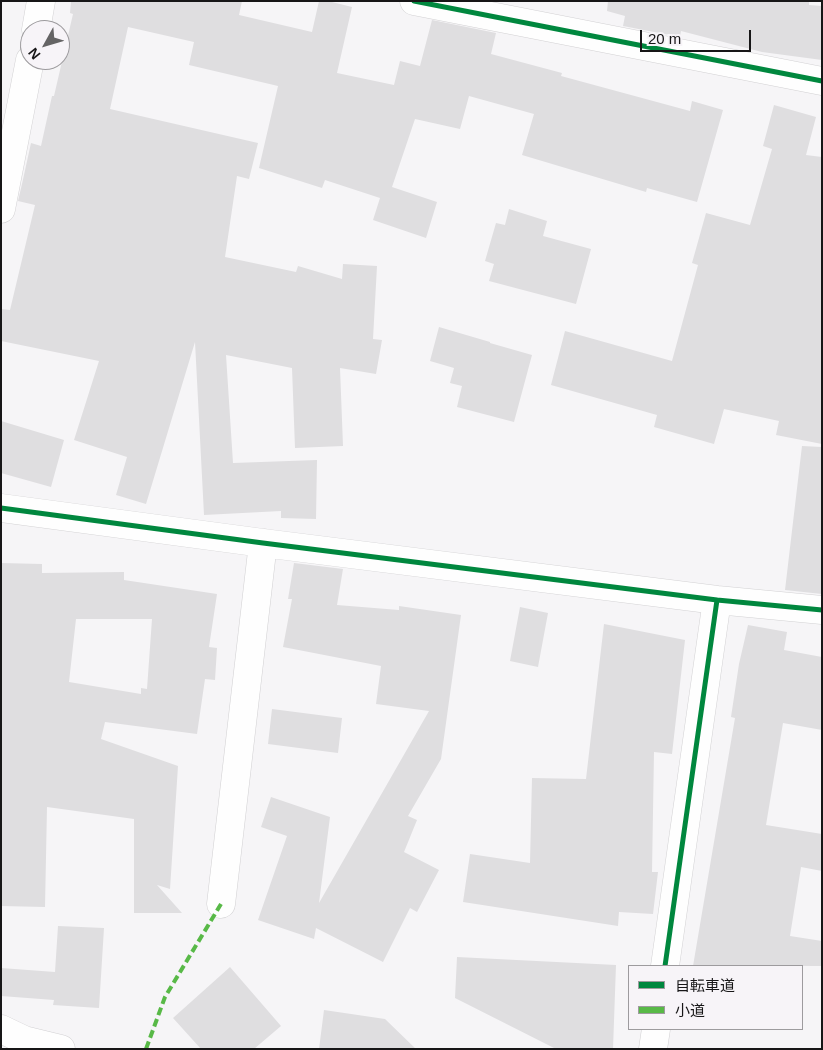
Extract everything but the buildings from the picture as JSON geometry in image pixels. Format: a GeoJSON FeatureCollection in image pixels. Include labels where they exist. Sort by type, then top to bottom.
{"type":"FeatureCollection","features":[{"type":"Feature","properties":{"kind":"street"},"geometry":{"type":"LineString","coordinates":[[38,20],[41,1]]}},
{"type":"Feature","properties":{"kind":"street"},"geometry":{"type":"LineString","coordinates":[[414,1],[526,12],[822,81]]}},
{"type":"Feature","properties":{"kind":"street"},"geometry":{"type":"LineString","coordinates":[[1,209],[28,70]]}},
{"type":"Feature","properties":{"kind":"street"},"geometry":{"type":"LineString","coordinates":[[1,508],[717,600],[822,610]]}},
{"type":"Feature","properties":{"kind":"street"},"geometry":{"type":"LineString","coordinates":[[221,904],[263,543]]}},
{"type":"Feature","properties":{"kind":"street"},"geometry":{"type":"LineString","coordinates":[[665,965],[717,600]]}},
{"type":"Feature","properties":{"kind":"street"},"geometry":{"type":"LineString","coordinates":[[653,1049],[656,1030]]}},
{"type":"Feature","properties":{"kind":"street"},"geometry":{"type":"LineString","coordinates":[[17,1039],[61,1049]]}},
{"type":"Feature","properties":{"kind":"marked path"},"geometry":{"type":"LineString","coordinates":[[146,1049],[165,997],[221,904]]}},
{"type":"Feature","properties":{"kind":"cycle path"},"geometry":{"type":"LineString","coordinates":[[414,1],[822,81]]}},
{"type":"Feature","properties":{"kind":"cycle path"},"geometry":{"type":"LineString","coordinates":[[1,508],[717,600],[822,610]]}},
{"type":"Feature","properties":{"kind":"cycle path"},"geometry":{"type":"LineString","coordinates":[[665,965],[717,600]]}}]}
